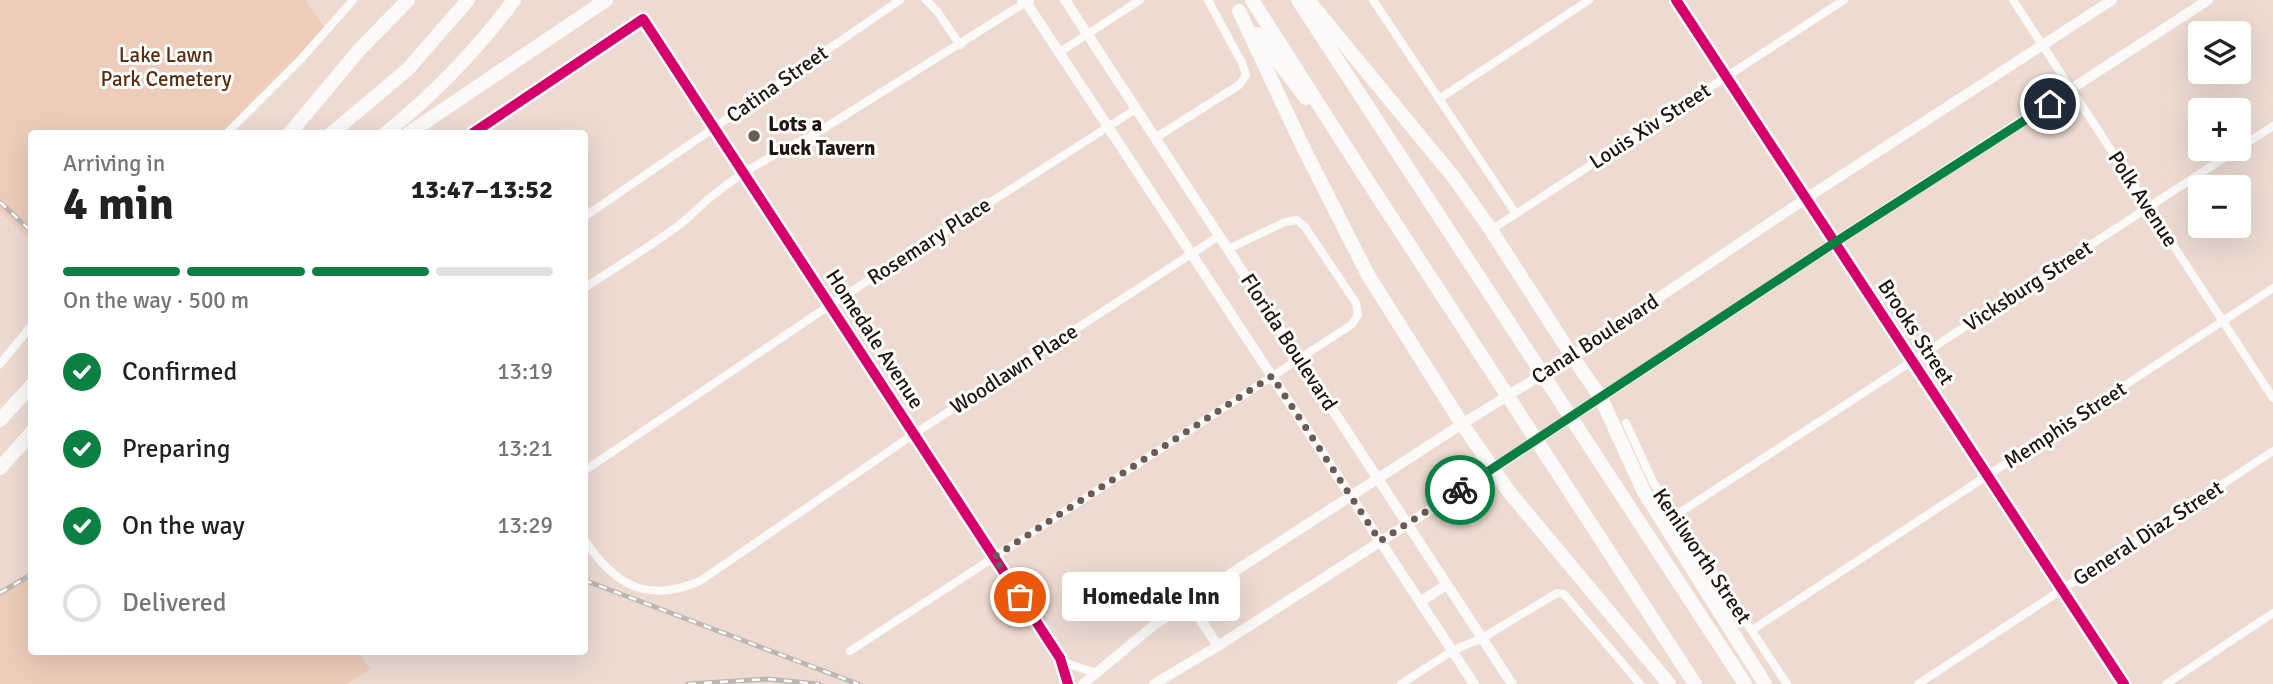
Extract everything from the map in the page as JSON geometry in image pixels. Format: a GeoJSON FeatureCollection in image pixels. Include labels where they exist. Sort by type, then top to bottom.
{"type":"FeatureCollection","features":[{"type":"Feature","properties":{"kind":"highway"},"geometry":{"type":"LineString","coordinates":[[293,130],[360,50],[408,0]]}},
{"type":"Feature","properties":{"kind":"highway"},"geometry":{"type":"LineString","coordinates":[[336,130],[408,69],[468,0]]}},
{"type":"Feature","properties":{"kind":"highway"},"geometry":{"type":"LineString","coordinates":[[390,130],[435,91],[459,66],[514,0]]}},
{"type":"Feature","properties":{"kind":"highway"},"geometry":{"type":"LineString","coordinates":[[413,130],[606,0]]}},
{"type":"Feature","properties":{"kind":"highway"},"geometry":{"type":"LineString","coordinates":[[1252,0],[1695,684]]}},
{"type":"Feature","properties":{"kind":"highway"},"geometry":{"type":"LineString","coordinates":[[1298,0],[1745,684]]}},
{"type":"Feature","properties":{"kind":"highway"},"geometry":{"type":"LineString","coordinates":[[1308,0],[1455,179],[1491,230],[1601,398],[1643,492],[1765,684]]}},
{"type":"Feature","properties":{"kind":"highway"},"geometry":{"type":"LineString","coordinates":[[1236,6],[1358,166]]}},
{"type":"Feature","properties":{"kind":"highway"},"geometry":{"type":"LineString","coordinates":[[1236,6],[1368,275],[1461,424],[1518,503],[1669,684]]}},
{"type":"Feature","properties":{"kind":"highway"},"geometry":{"type":"LineString","coordinates":[[0,420],[28,390]]}},
{"type":"Feature","properties":{"kind":"highway"},"geometry":{"type":"LineString","coordinates":[[0,468],[28,436]]}},
{"type":"Feature","properties":{"kind":"main road","name":"Florida Boulevard"},"geometry":{"type":"LineString","coordinates":[[1065,0],[1512,684]]}},
{"type":"Feature","properties":{"kind":"main road","name":"Canal Boulevard"},"geometry":{"type":"LineString","coordinates":[[1083,684],[1154,625],[1461,424],[1572,356],[2112,0]]}},
{"type":"Feature","properties":{"kind":"main road"},"geometry":{"type":"LineString","coordinates":[[1154,684],[1166,681],[1493,469],[2208,0]]}},
{"type":"Feature","properties":{"kind":"main road","name":"Florida Boulevard"},"geometry":{"type":"LineString","coordinates":[[1026,1],[1474,684]]}},
{"type":"Feature","properties":{"kind":"main road"},"geometry":{"type":"LineString","coordinates":[[1420,602],[1446,585]]}},
{"type":"Feature","properties":{"kind":"main road"},"geometry":{"type":"LineString","coordinates":[[1189,602],[1218,646]]}},
{"type":"Feature","properties":{"kind":"street"},"geometry":{"type":"LineString","coordinates":[[230,130],[301,59],[353,0]]}},
{"type":"Feature","properties":{"kind":"street","name":"Catina Street"},"geometry":{"type":"LineString","coordinates":[[588,214],[900,0]]}},
{"type":"Feature","properties":{"kind":"street"},"geometry":{"type":"LineString","coordinates":[[926,0],[960,44]]}},
{"type":"Feature","properties":{"kind":"street"},"geometry":{"type":"LineString","coordinates":[[1059,52],[1140,0]]}},
{"type":"Feature","properties":{"kind":"street"},"geometry":{"type":"LineString","coordinates":[[1156,138],[1239,85],[1246,75],[1208,0]]}},
{"type":"Feature","properties":{"kind":"street"},"geometry":{"type":"LineString","coordinates":[[1373,0],[1516,214]]}},
{"type":"Feature","properties":{"kind":"street"},"geometry":{"type":"LineString","coordinates":[[1439,99],[1589,0]]}},
{"type":"Feature","properties":{"kind":"street","name":"Brooks Street"},"geometry":{"type":"LineString","coordinates":[[1676,0],[2124,684]]}},
{"type":"Feature","properties":{"kind":"street","name":"Louis Xiv Street"},"geometry":{"type":"LineString","coordinates":[[1491,230],[1844,0]]}},
{"type":"Feature","properties":{"kind":"street","name":"Polk Avenue"},"geometry":{"type":"LineString","coordinates":[[2013,0],[2273,398]]}},
{"type":"Feature","properties":{"kind":"street"},"geometry":{"type":"LineString","coordinates":[[588,285],[675,228],[745,172],[775,153],[810,137],[1026,1]]}},
{"type":"Feature","properties":{"kind":"street","name":"Homedale Avenue"},"geometry":{"type":"LineString","coordinates":[[477,130],[643,19],[1063,662],[1068,684]]}},
{"type":"Feature","properties":{"kind":"street","name":"Rosemary Place"},"geometry":{"type":"LineString","coordinates":[[588,468],[830,305],[1136,108]]}},
{"type":"Feature","properties":{"kind":"street","name":"Vicksburg Street"},"geometry":{"type":"LineString","coordinates":[[1676,515],[2273,126]]}},
{"type":"Feature","properties":{"kind":"street"},"geometry":{"type":"LineString","coordinates":[[850,651],[1351,325],[1359,315],[1356,303],[1305,227],[1297,220],[1284,222],[1228,249]]}},
{"type":"Feature","properties":{"kind":"street","name":"Woodlawn Place"},"geometry":{"type":"LineString","coordinates":[[588,545],[612,575],[632,585],[666,592],[699,582],[914,435],[1219,236]]}},
{"type":"Feature","properties":{"kind":"street","name":"Memphis Street"},"geometry":{"type":"LineString","coordinates":[[1752,630],[2273,288]]}},
{"type":"Feature","properties":{"kind":"street"},"geometry":{"type":"LineString","coordinates":[[0,364],[28,330]]}},
{"type":"Feature","properties":{"kind":"street","name":"Kenilworth Street"},"geometry":{"type":"LineString","coordinates":[[1626,423],[1653,482],[1787,684]]}},
{"type":"Feature","properties":{"kind":"street","name":"General Diaz Street"},"geometry":{"type":"LineString","coordinates":[[1918,684],[2273,451]]}},
{"type":"Feature","properties":{"kind":"street"},"geometry":{"type":"LineString","coordinates":[[1401,684],[1452,651],[1482,638],[1557,593],[1564,594],[1640,684]]}},
{"type":"Feature","properties":{"kind":"street"},"geometry":{"type":"LineString","coordinates":[[2166,684],[2273,613]]}},
{"type":"Feature","properties":{"kind":"street"},"geometry":{"type":"LineString","coordinates":[[1063,662],[1096,673]]}},
{"type":"Feature","properties":{"kind":"green space","name":"Lake Lawn Park Cemetery"},"geometry":{"type":"Polygon","coordinates":[[[0,0],[305,0],[327,31],[230,130],[28,130],[28,238],[0,211],[0,0]]]}},
{"type":"Feature","properties":{"kind":"green space"},"geometry":{"type":"Polygon","coordinates":[[[28,576],[28,655],[361,655],[370,669],[348,684],[0,684],[0,593],[28,576]]]}},
{"type":"Feature","properties":{"kind":"railway"},"geometry":{"type":"LineString","coordinates":[[0,202],[28,228]]}},
{"type":"Feature","properties":{"kind":"railway"},"geometry":{"type":"LineString","coordinates":[[0,593],[28,576]]}},
{"type":"Feature","properties":{"kind":"railway"},"geometry":{"type":"LineString","coordinates":[[588,582],[858,684]]}},
{"type":"Feature","properties":{"kind":"railway"},"geometry":{"type":"LineString","coordinates":[[688,684],[767,679],[819,684]]}},
{"type":"Feature","properties":{"kind":"cycle path"},"geometry":{"type":"LineString","coordinates":[[1676,0],[2124,684]]}},
{"type":"Feature","properties":{"kind":"cycle path"},"geometry":{"type":"LineString","coordinates":[[477,130],[643,19],[1060,658],[1068,684]]}},
{"type":"Feature","properties":{"kind":"way so far"},"geometry":{"type":"LineString","coordinates":[[1020,597],[994,557],[1272,376],[1380,541],[1460,490]]}},
{"type":"Feature","properties":{"kind":"place","name":"Lots a Luck Tavern"},"geometry":{"type":"Point","coordinates":[754,136]}},
{"type":"Feature","properties":{"kind":"place","name":"Homedale Inn"},"geometry":{"type":"Point","coordinates":[1020,597]}},
{"type":"Feature","properties":{"kind":"route"},"geometry":{"type":"LineString","coordinates":[[1460,490],[2050,104]]}}]}
